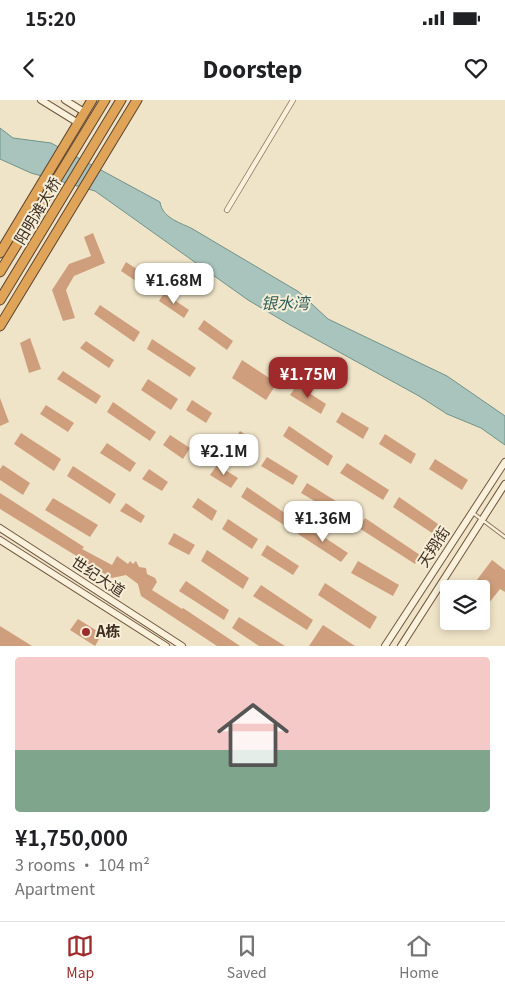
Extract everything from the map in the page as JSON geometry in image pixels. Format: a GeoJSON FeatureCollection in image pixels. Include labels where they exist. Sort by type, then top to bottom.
{"type":"FeatureCollection","features":[{"type":"Feature","properties":{"kind":"highway"},"geometry":{"type":"LineString","coordinates":[[64,142],[87,100]]}},
{"type":"Feature","properties":{"kind":"highway"},"geometry":{"type":"LineString","coordinates":[[0,245],[92,100]]}},
{"type":"Feature","properties":{"kind":"highway","name":"阳明滩大桥"},"geometry":{"type":"LineString","coordinates":[[0,272],[105,100]]}},
{"type":"Feature","properties":{"kind":"highway","name":"阳明滩大桥"},"geometry":{"type":"LineString","coordinates":[[0,300],[121,100]]}},
{"type":"Feature","properties":{"kind":"highway"},"geometry":{"type":"LineString","coordinates":[[0,326],[137,100]]}},
{"type":"Feature","properties":{"kind":"highway"},"geometry":{"type":"LineString","coordinates":[[0,253],[35,190]]}},
{"type":"Feature","properties":{"kind":"main road"},"geometry":{"type":"LineString","coordinates":[[41,100],[75,121]]}},
{"type":"Feature","properties":{"kind":"main road"},"geometry":{"type":"LineString","coordinates":[[65,100],[81,110]]}},
{"type":"Feature","properties":{"kind":"main road","name":"天翔街"},"geometry":{"type":"LineString","coordinates":[[385,646],[505,462]]}},
{"type":"Feature","properties":{"kind":"main road","name":"天翔街"},"geometry":{"type":"LineString","coordinates":[[401,646],[505,484]]}},
{"type":"Feature","properties":{"kind":"main road","name":"世纪大道"},"geometry":{"type":"LineString","coordinates":[[0,528],[182,646]]}},
{"type":"Feature","properties":{"kind":"main road","name":"世纪大道"},"geometry":{"type":"LineString","coordinates":[[0,540],[166,646]]}},
{"type":"Feature","properties":{"kind":"street"},"geometry":{"type":"LineString","coordinates":[[227,210],[293,100]]}},
{"type":"Feature","properties":{"kind":"lane"},"geometry":{"type":"LineString","coordinates":[[472,512],[505,537]]}},
{"type":"Feature","properties":{"kind":"water","name":"银水湾"},"geometry":{"type":"Polygon","coordinates":[[[0,128],[13,138],[51,143],[160,202],[164,212],[171,218],[299,292],[328,319],[447,376],[505,416],[505,445],[481,428],[447,414],[419,396],[248,300],[95,191],[31,173],[0,159],[0,128]]]}},
{"type":"Feature","properties":{"kind":"building"},"geometry":{"type":"Polygon","coordinates":[[[93,233],[105,263],[74,276],[66,290],[75,318],[63,321],[52,290],[69,264],[91,256],[84,237],[93,233]]]}},
{"type":"Feature","properties":{"kind":"building"},"geometry":{"type":"Polygon","coordinates":[[[126,262],[152,279],[146,288],[121,271],[126,262]]]}},
{"type":"Feature","properties":{"kind":"building"},"geometry":{"type":"Polygon","coordinates":[[[164,293],[189,310],[184,318],[159,301],[164,293]]]}},
{"type":"Feature","properties":{"kind":"building"},"geometry":{"type":"Polygon","coordinates":[[[100,305],[140,332],[134,342],[94,314],[100,305]]]}},
{"type":"Feature","properties":{"kind":"building"},"geometry":{"type":"Polygon","coordinates":[[[204,320],[233,341],[227,350],[198,329],[204,320]]]}},
{"type":"Feature","properties":{"kind":"building"},"geometry":{"type":"Polygon","coordinates":[[[30,338],[41,369],[29,373],[20,343],[30,338]]]}},
{"type":"Feature","properties":{"kind":"building"},"geometry":{"type":"Polygon","coordinates":[[[152,339],[196,368],[190,377],[147,349],[152,339]]]}},
{"type":"Feature","properties":{"kind":"building"},"geometry":{"type":"Polygon","coordinates":[[[86,341],[114,360],[109,368],[80,348],[86,341]]]}},
{"type":"Feature","properties":{"kind":"building"},"geometry":{"type":"Polygon","coordinates":[[[242,360],[277,383],[266,400],[232,378],[242,360]]]}},
{"type":"Feature","properties":{"kind":"building"},"geometry":{"type":"Polygon","coordinates":[[[63,371],[101,396],[96,404],[57,379],[63,371]]]}},
{"type":"Feature","properties":{"kind":"building"},"geometry":{"type":"Polygon","coordinates":[[[148,379],[178,399],[171,410],[141,390],[148,379]]]}},
{"type":"Feature","properties":{"kind":"building"},"geometry":{"type":"Polygon","coordinates":[[[297,385],[326,404],[321,414],[290,395],[297,385]]]}},
{"type":"Feature","properties":{"kind":"building"},"geometry":{"type":"Polygon","coordinates":[[[0,398],[9,422],[0,426],[0,398]]]}},
{"type":"Feature","properties":{"kind":"building"},"geometry":{"type":"Polygon","coordinates":[[[192,400],[212,413],[206,423],[186,410],[192,400]]]}},
{"type":"Feature","properties":{"kind":"building"},"geometry":{"type":"Polygon","coordinates":[[[113,402],[156,432],[150,441],[107,412],[113,402]]]}},
{"type":"Feature","properties":{"kind":"building"},"geometry":{"type":"Polygon","coordinates":[[[46,405],[74,423],[68,432],[40,414],[46,405]]]}},
{"type":"Feature","properties":{"kind":"building"},"geometry":{"type":"Polygon","coordinates":[[[342,412],[369,428],[363,439],[336,422],[342,412]]]}},
{"type":"Feature","properties":{"kind":"building"},"geometry":{"type":"Polygon","coordinates":[[[289,426],[333,456],[328,466],[283,436],[289,426]]]}},
{"type":"Feature","properties":{"kind":"building"},"geometry":{"type":"Polygon","coordinates":[[[240,431],[259,444],[254,454],[234,441],[240,431]]]}},
{"type":"Feature","properties":{"kind":"building"},"geometry":{"type":"Polygon","coordinates":[[[21,433],[61,459],[54,471],[14,444],[21,433]]]}},
{"type":"Feature","properties":{"kind":"building"},"geometry":{"type":"Polygon","coordinates":[[[385,434],[416,454],[411,464],[379,444],[385,434]]]}},
{"type":"Feature","properties":{"kind":"building"},"geometry":{"type":"Polygon","coordinates":[[[170,435],[190,448],[183,459],[163,445],[170,435]]]}},
{"type":"Feature","properties":{"kind":"building"},"geometry":{"type":"Polygon","coordinates":[[[107,443],[136,463],[130,472],[100,453],[107,443]]]}},
{"type":"Feature","properties":{"kind":"building"},"geometry":{"type":"Polygon","coordinates":[[[267,457],[298,476],[293,485],[261,466],[267,457]]]}},
{"type":"Feature","properties":{"kind":"building"},"geometry":{"type":"Polygon","coordinates":[[[435,459],[468,480],[462,490],[429,469],[435,459]]]}},
{"type":"Feature","properties":{"kind":"building"},"geometry":{"type":"Polygon","coordinates":[[[347,463],[389,490],[383,500],[340,473],[347,463]]]}},
{"type":"Feature","properties":{"kind":"building"},"geometry":{"type":"Polygon","coordinates":[[[3,465],[30,483],[23,495],[0,480],[0,469],[3,465]]]}},
{"type":"Feature","properties":{"kind":"building"},"geometry":{"type":"Polygon","coordinates":[[[217,465],[238,478],[231,488],[210,475],[217,465]]]}},
{"type":"Feature","properties":{"kind":"building"},"geometry":{"type":"Polygon","coordinates":[[[73,466],[116,494],[110,504],[67,476],[73,466]]]}},
{"type":"Feature","properties":{"kind":"building"},"geometry":{"type":"Polygon","coordinates":[[[149,469],[168,482],[162,491],[142,479],[149,469]]]}},
{"type":"Feature","properties":{"kind":"building"},"geometry":{"type":"Polygon","coordinates":[[[307,483],[339,503],[333,512],[301,493],[307,483]]]}},
{"type":"Feature","properties":{"kind":"building"},"geometry":{"type":"Polygon","coordinates":[[[247,487],[292,518],[287,527],[241,497],[247,487]]]}},
{"type":"Feature","properties":{"kind":"building"},"geometry":{"type":"Polygon","coordinates":[[[0,493],[84,547],[82,549],[112,565],[117,556],[128,564],[130,561],[133,564],[136,561],[139,567],[146,568],[147,574],[155,578],[157,582],[152,590],[240,646],[217,646],[141,596],[138,584],[126,575],[112,578],[0,509],[0,493]]]}},
{"type":"Feature","properties":{"kind":"building"},"geometry":{"type":"Polygon","coordinates":[[[399,497],[438,524],[432,533],[393,507],[399,497]]]}},
{"type":"Feature","properties":{"kind":"building"},"geometry":{"type":"Polygon","coordinates":[[[53,498],[98,525],[90,537],[45,510],[53,498]]]}},
{"type":"Feature","properties":{"kind":"building"},"geometry":{"type":"Polygon","coordinates":[[[198,498],[217,511],[212,521],[192,507],[198,498]]]}},
{"type":"Feature","properties":{"kind":"building"},"geometry":{"type":"Polygon","coordinates":[[[126,503],[145,516],[141,523],[120,511],[126,503]]]}},
{"type":"Feature","properties":{"kind":"building"},"geometry":{"type":"Polygon","coordinates":[[[365,518],[420,555],[415,564],[359,528],[365,518]]]}},
{"type":"Feature","properties":{"kind":"building"},"geometry":{"type":"Polygon","coordinates":[[[228,519],[258,539],[252,549],[222,529],[228,519]]]}},
{"type":"Feature","properties":{"kind":"building"},"geometry":{"type":"Polygon","coordinates":[[[304,524],[348,553],[341,562],[298,534],[304,524]]]}},
{"type":"Feature","properties":{"kind":"building"},"geometry":{"type":"Polygon","coordinates":[[[174,533],[195,545],[189,555],[168,544],[174,533]]]}},
{"type":"Feature","properties":{"kind":"building"},"geometry":{"type":"Polygon","coordinates":[[[267,545],[299,566],[293,575],[261,555],[267,545]]]}},
{"type":"Feature","properties":{"kind":"building"},"geometry":{"type":"Polygon","coordinates":[[[207,550],[249,578],[243,589],[201,561],[207,550]]]}},
{"type":"Feature","properties":{"kind":"building"},"geometry":{"type":"Polygon","coordinates":[[[492,560],[505,570],[505,592],[500,589],[490,602],[490,580],[477,580],[492,560]]]}},
{"type":"Feature","properties":{"kind":"building"},"geometry":{"type":"Polygon","coordinates":[[[358,561],[399,585],[393,596],[351,573],[358,561]]]}},
{"type":"Feature","properties":{"kind":"building"},"geometry":{"type":"Polygon","coordinates":[[[186,581],[229,610],[224,620],[179,591],[186,581]]]}},
{"type":"Feature","properties":{"kind":"building"},"geometry":{"type":"Polygon","coordinates":[[[325,583],[377,617],[370,629],[318,595],[325,583]]]}},
{"type":"Feature","properties":{"kind":"building"},"geometry":{"type":"Polygon","coordinates":[[[261,585],[313,620],[307,630],[253,596],[261,585]]]}},
{"type":"Feature","properties":{"kind":"building"},"geometry":{"type":"Polygon","coordinates":[[[239,617],[285,646],[259,646],[232,628],[239,617]]]}},
{"type":"Feature","properties":{"kind":"building","name":"A栋"},"geometry":{"type":"Polygon","coordinates":[[[78,619],[102,634],[95,646],[70,630],[78,619]]]}},
{"type":"Feature","properties":{"kind":"building"},"geometry":{"type":"Polygon","coordinates":[[[323,625],[355,646],[309,646],[323,625]]]}},
{"type":"Feature","properties":{"kind":"building"},"geometry":{"type":"Polygon","coordinates":[[[0,626],[32,646],[0,646],[0,626]]]}},
{"type":"Feature","properties":{"kind":"place","name":"A栋"},"geometry":{"type":"Point","coordinates":[86,632]}}]}
